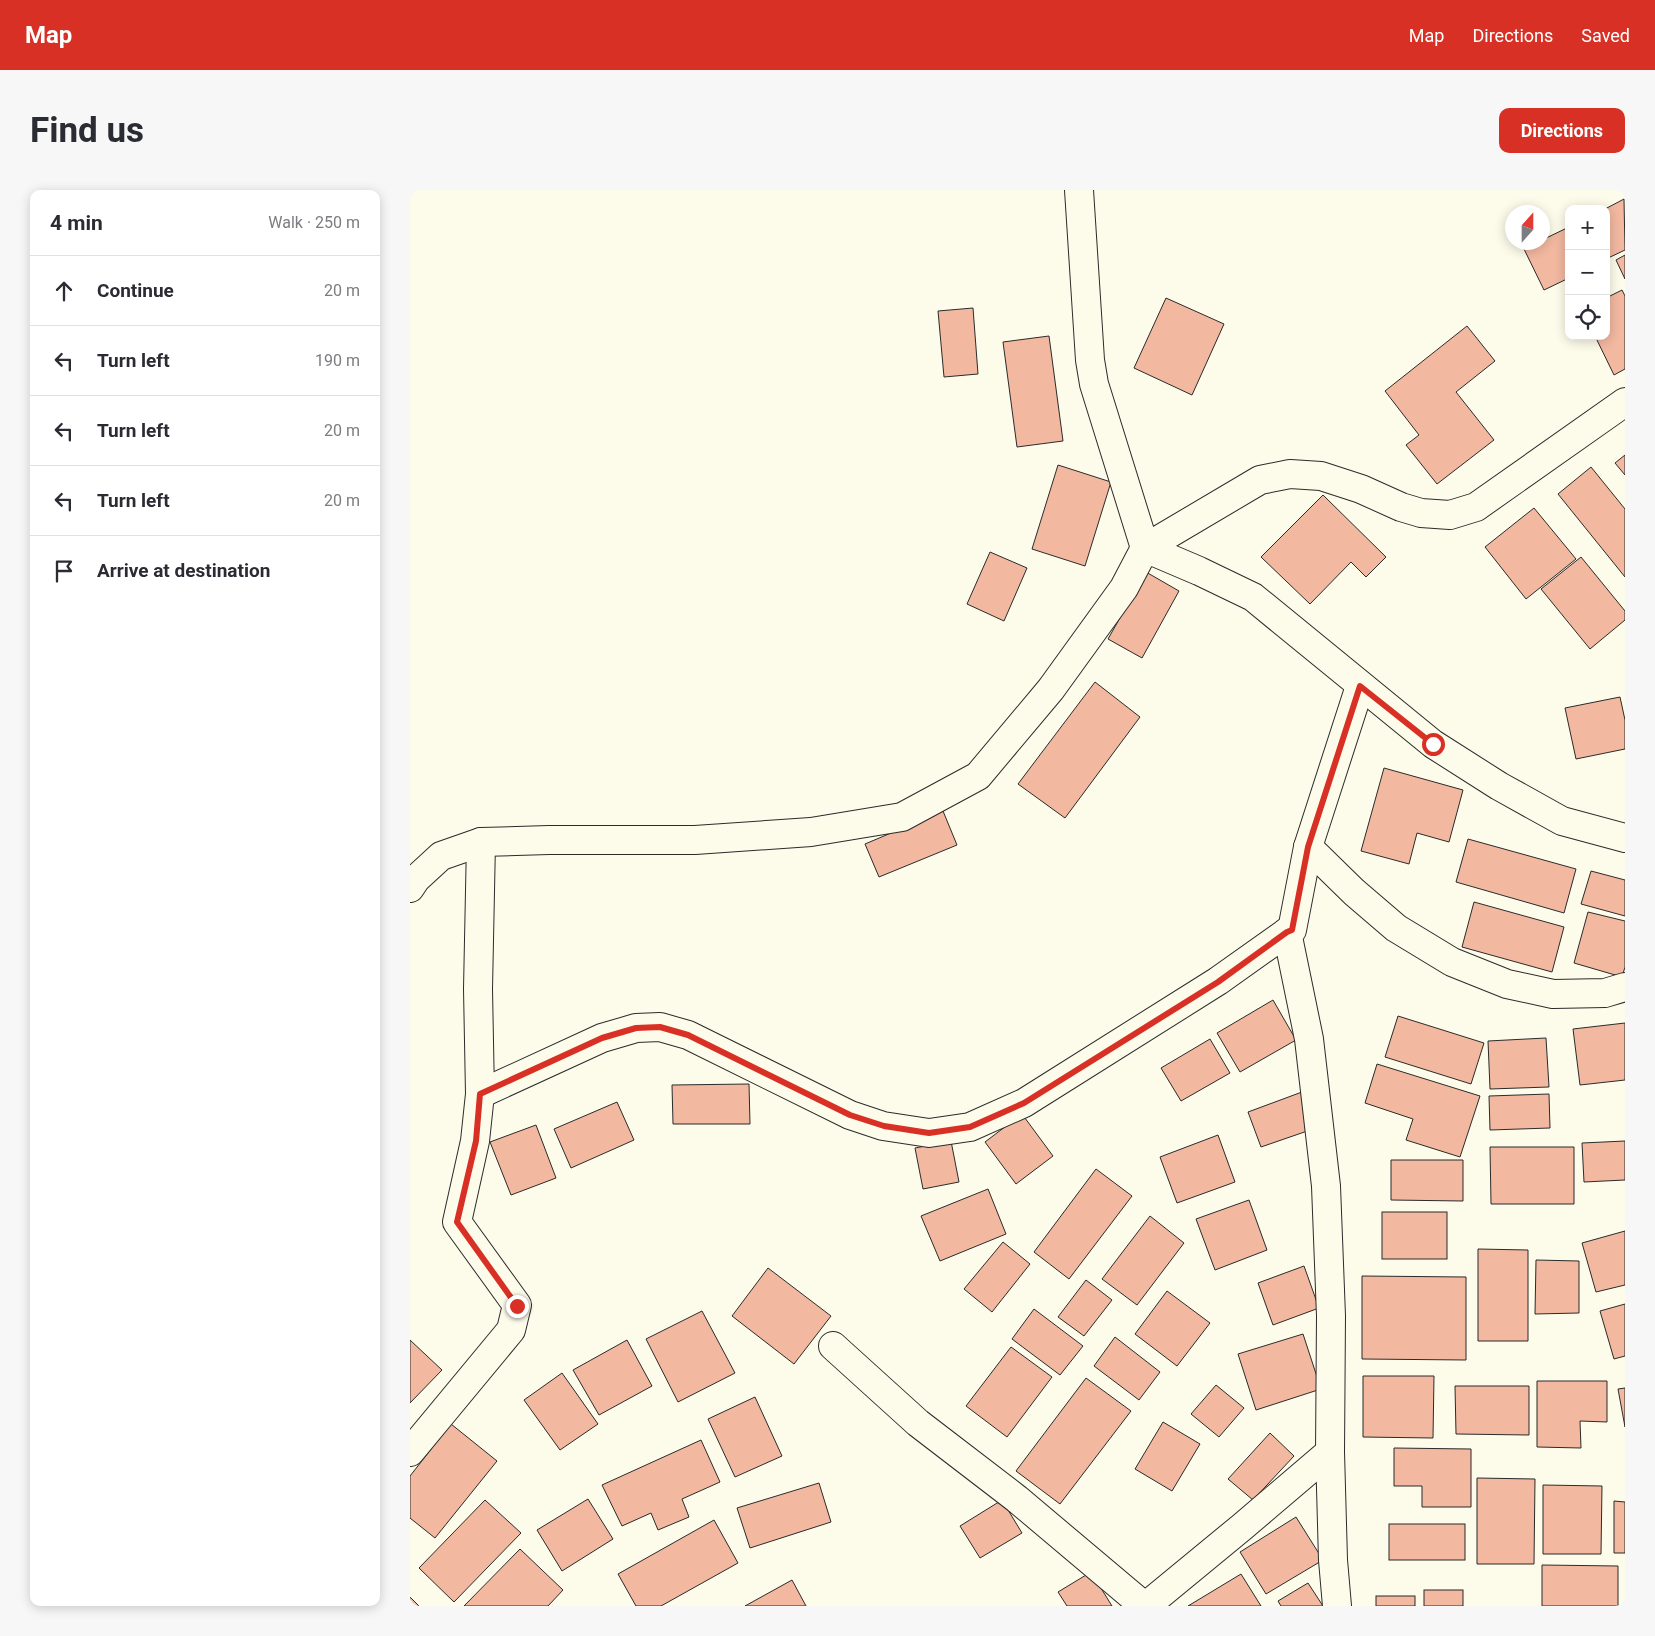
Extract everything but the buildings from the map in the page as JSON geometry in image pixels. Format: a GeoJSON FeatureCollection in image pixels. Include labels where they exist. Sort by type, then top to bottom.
{"type":"FeatureCollection","features":[{"type":"Feature","properties":{"kind":"street"},"geometry":{"type":"LineString","coordinates":[[1078,190],[1090,360],[1094,384],[1146,548],[1253,597],[1433,744],[1499,786],[1562,820],[1625,838]]}},
{"type":"Feature","properties":{"kind":"street"},"geometry":{"type":"LineString","coordinates":[[410,888],[416,879],[441,856],[481,842],[694,840],[811,832],[902,817],[978,776],[1056,681],[1124,588],[1146,548],[1260,480],[1290,474],[1321,476],[1361,489],[1401,508],[1421,513],[1450,515],[1476,507],[1625,402]]}},
{"type":"Feature","properties":{"kind":"street"},"geometry":{"type":"LineString","coordinates":[[480,1094],[602,1038],[636,1028],[660,1027],[688,1035],[850,1115],[884,1126],[929,1133],[970,1127],[1024,1103],[1218,982],[1292,930],[1308,847],[1360,686]]}},
{"type":"Feature","properties":{"kind":"street"},"geometry":{"type":"LineString","coordinates":[[410,1452],[511,1330],[517,1306],[457,1222],[476,1141],[480,1094],[478,989],[481,842]]}},
{"type":"Feature","properties":{"kind":"street"},"geometry":{"type":"LineString","coordinates":[[1308,847],[1354,892],[1396,928],[1452,962],[1507,984],[1553,994],[1605,993],[1625,987]]}},
{"type":"Feature","properties":{"kind":"street"},"geometry":{"type":"LineString","coordinates":[[1287,932],[1309,1039],[1326,1186],[1331,1316],[1330,1452],[1333,1560],[1337,1606]]}},
{"type":"Feature","properties":{"kind":"street"},"geometry":{"type":"LineString","coordinates":[[833,1346],[918,1423],[1016,1499],[1145,1606],[1330,1452]]}},
{"type":"Feature","properties":{"kind":"route"},"geometry":{"type":"LineString","coordinates":[[517,1306],[457,1222],[476,1141],[480,1094],[602,1038],[636,1028],[660,1027],[688,1035],[850,1115],[884,1126],[929,1133],[970,1127],[1024,1103],[1218,982],[1292,930],[1308,847],[1360,686],[1433,744]]}}]}
